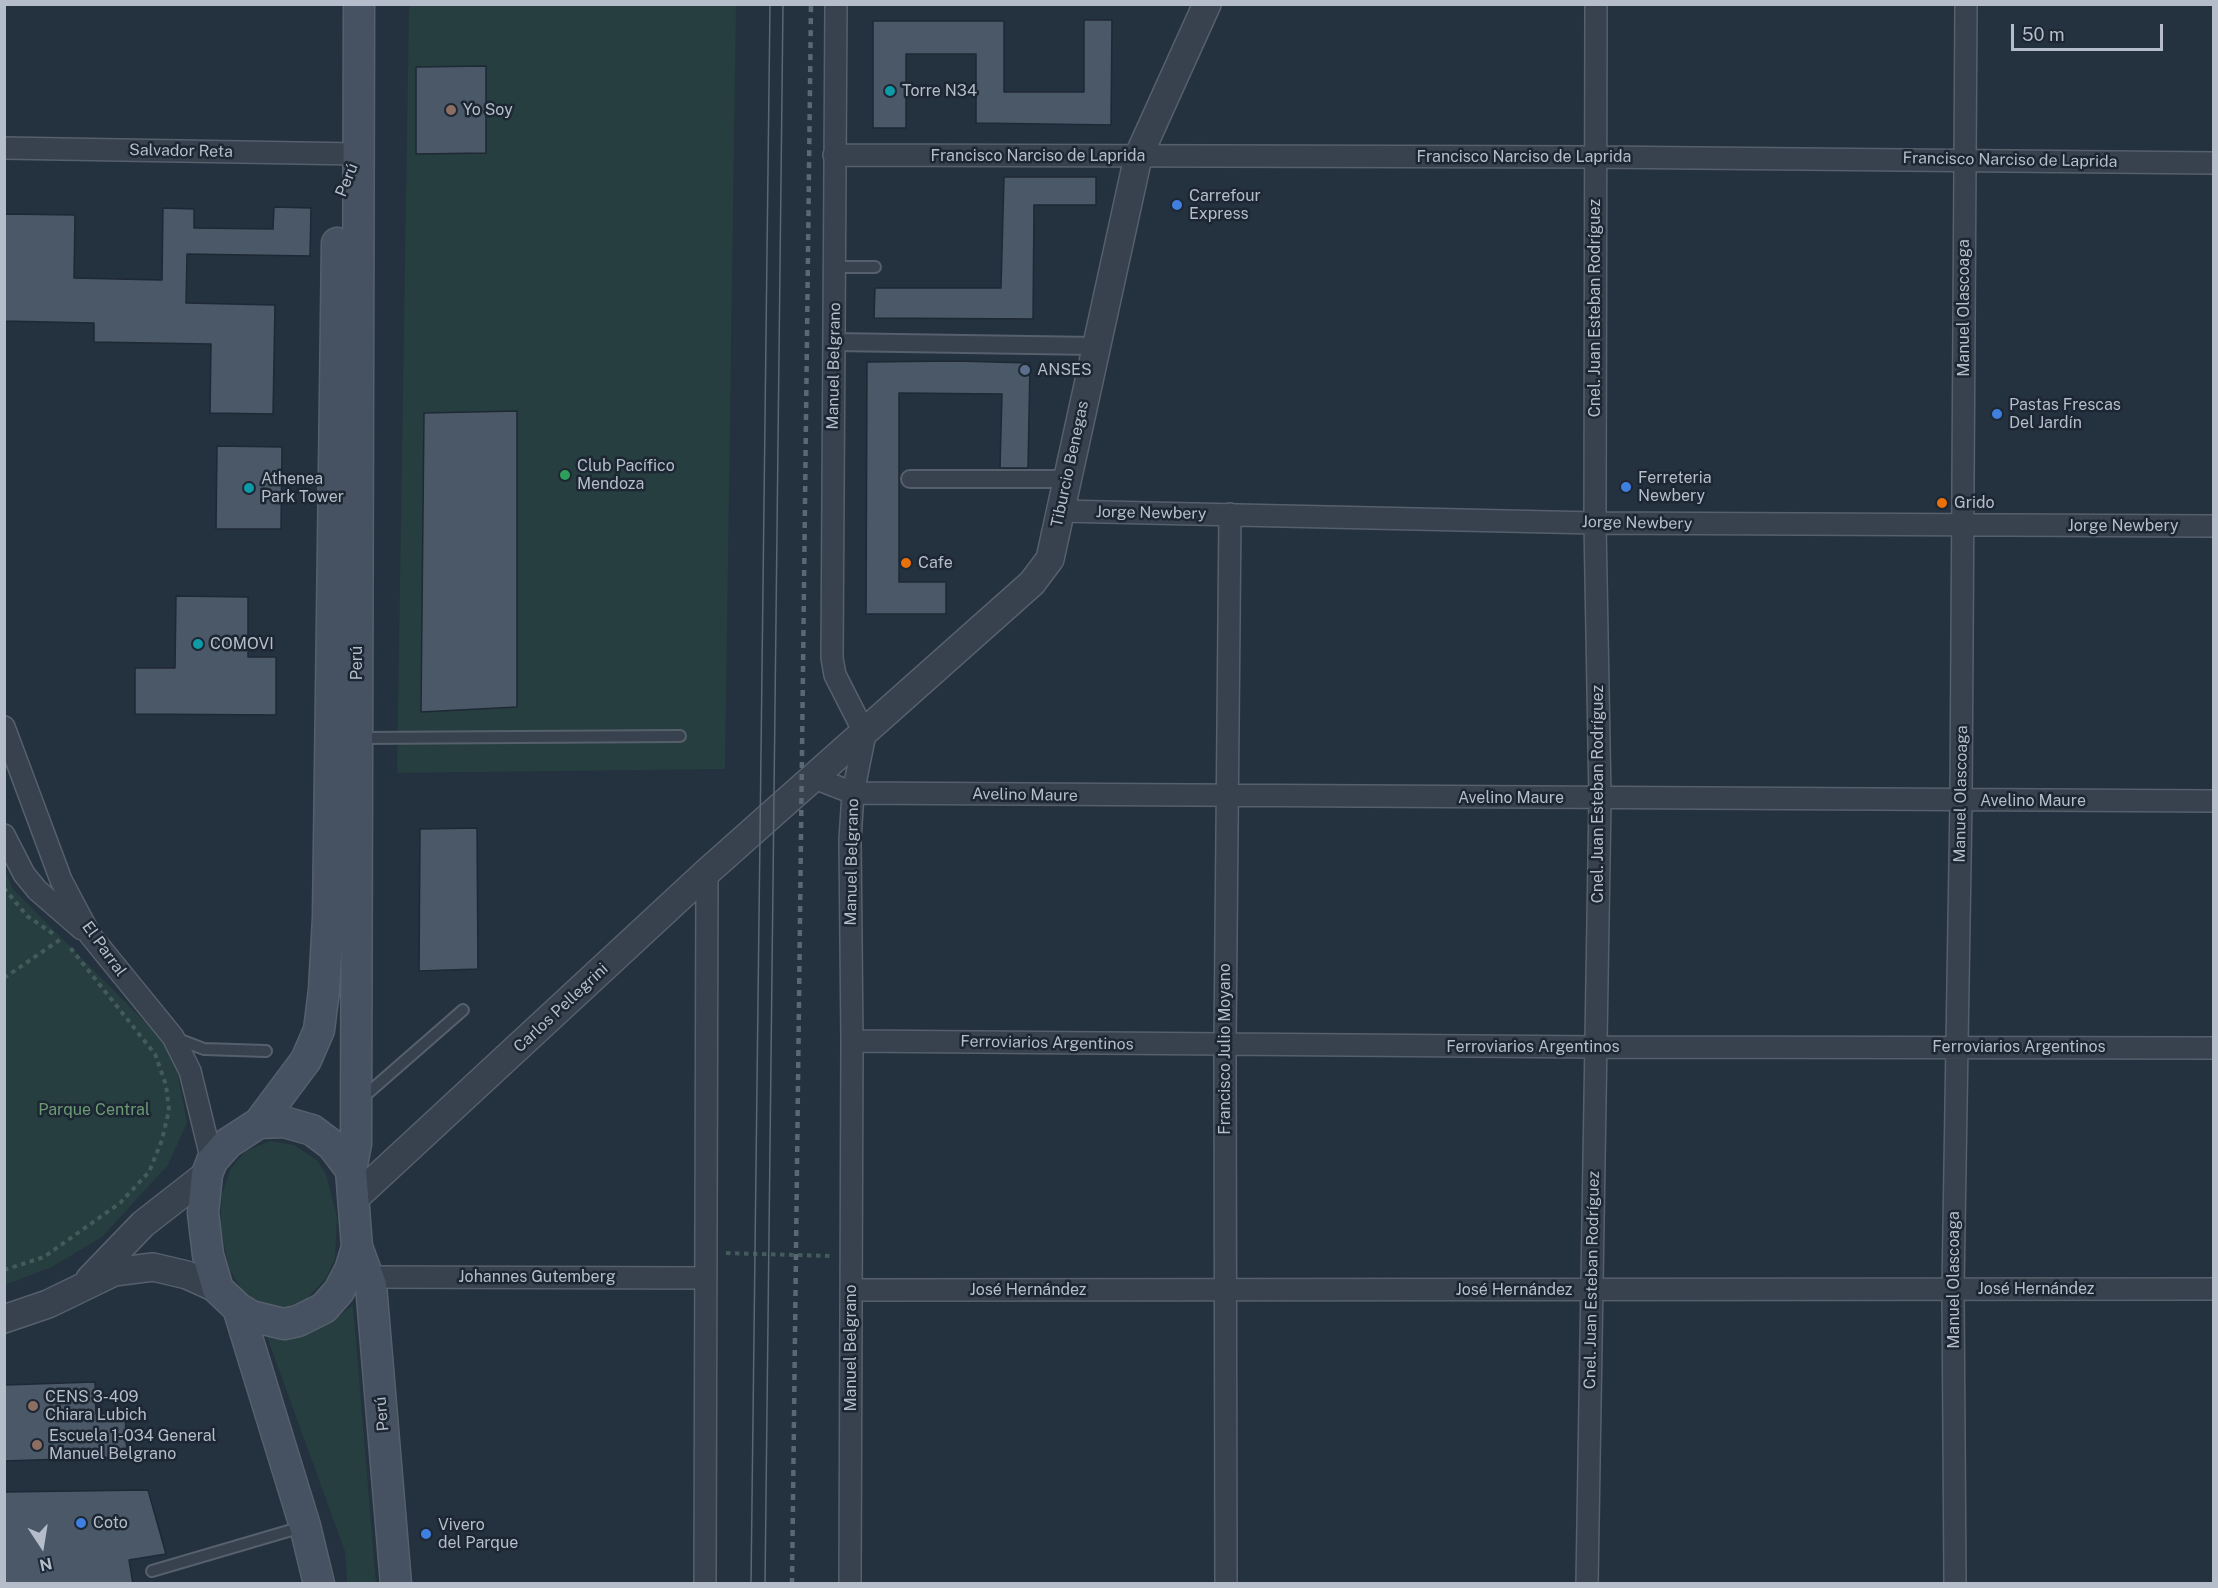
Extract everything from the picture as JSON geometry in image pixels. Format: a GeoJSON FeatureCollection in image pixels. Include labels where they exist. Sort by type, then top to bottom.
{"type":"FeatureCollection","features":[{"type":"Feature","properties":{"kind":"main road","name":"Perú"},"geometry":{"type":"LineString","coordinates":[[353,1184],[356,1144],[359,4]]}},
{"type":"Feature","properties":{"kind":"main road","name":"Perú"},"geometry":{"type":"LineString","coordinates":[[259,1123],[306,1060],[319,1030],[324,990],[328,918],[338,198],[344,178],[358,154]]}},
{"type":"Feature","properties":{"kind":"main road"},"geometry":{"type":"LineString","coordinates":[[228,1299],[267,1321],[284,1323],[313,1315],[324,1308],[339,1291],[350,1270],[357,1247],[353,1184],[332,1145],[312,1130],[284,1122],[259,1123],[228,1143],[210,1168],[203,1197],[204,1231],[305,1526],[319,1584]]}},
{"type":"Feature","properties":{"kind":"main road","name":"Perú"},"geometry":{"type":"LineString","coordinates":[[357,1247],[371,1285],[396,1584]]}},
{"type":"Feature","properties":{"kind":"street","name":"Manuel Belgrano"},"geometry":{"type":"LineString","coordinates":[[836,4],[832,658],[835,675],[864,734],[853,793],[850,840],[852,1041],[850,1584]]}},
{"type":"Feature","properties":{"kind":"street","name":"Tiburcio Benegas"},"geometry":{"type":"LineString","coordinates":[[767,819],[1032,583],[1050,559],[1138,157],[1207,4]]}},
{"type":"Feature","properties":{"kind":"street","name":"Cnel. Juan Esteban Rodríguez"},"geometry":{"type":"LineString","coordinates":[[1587,1584],[1600,799],[1595,523],[1596,4]]}},
{"type":"Feature","properties":{"kind":"street","name":"Manuel Olascoaga"},"geometry":{"type":"LineString","coordinates":[[1955,1584],[1953,1289],[1961,800],[1966,4]]}},
{"type":"Feature","properties":{"kind":"street","name":"Salvador Reta"},"geometry":{"type":"LineString","coordinates":[[4,148],[358,154]]}},
{"type":"Feature","properties":{"kind":"street","name":"Francisco Narciso de Laprida"},"geometry":{"type":"LineString","coordinates":[[834,155],[1595,157],[2214,163]]}},
{"type":"Feature","properties":{"kind":"street"},"geometry":{"type":"LineString","coordinates":[[834,342],[1096,346]]}},
{"type":"Feature","properties":{"kind":"street"},"geometry":{"type":"LineString","coordinates":[[910,479],[1067,480]]}},
{"type":"Feature","properties":{"kind":"street","name":"Jorge Newbery"},"geometry":{"type":"LineString","coordinates":[[1060,511],[1595,523],[2214,526]]}},
{"type":"Feature","properties":{"kind":"street","name":"Francisco Julio Moyano"},"geometry":{"type":"LineString","coordinates":[[1226,1584],[1225,1045],[1230,514]]}},
{"type":"Feature","properties":{"kind":"street","name":"El Parral"},"geometry":{"type":"LineString","coordinates":[[4,727],[61,880],[90,935],[173,1037],[190,1071],[210,1168]]}},
{"type":"Feature","properties":{"kind":"street","name":"Avelino Maure"},"geometry":{"type":"LineString","coordinates":[[812,777],[853,793],[1227,797],[2214,801]]}},
{"type":"Feature","properties":{"kind":"street","name":"Carlos Pellegrini"},"geometry":{"type":"LineString","coordinates":[[353,1184],[767,819]]}},
{"type":"Feature","properties":{"kind":"street"},"geometry":{"type":"LineString","coordinates":[[4,835],[24,874],[37,890],[90,935]]}},
{"type":"Feature","properties":{"kind":"street"},"geometry":{"type":"LineString","coordinates":[[705,1584],[707,872]]}},
{"type":"Feature","properties":{"kind":"street","name":"Ferroviarios Argentinos"},"geometry":{"type":"LineString","coordinates":[[852,1041],[1597,1047],[2214,1048]]}},
{"type":"Feature","properties":{"kind":"street"},"geometry":{"type":"LineString","coordinates":[[85,1284],[143,1224],[210,1168]]}},
{"type":"Feature","properties":{"kind":"street"},"geometry":{"type":"LineString","coordinates":[[4,1319],[48,1304],[85,1284],[114,1272],[153,1267],[187,1275],[228,1299]]}},
{"type":"Feature","properties":{"kind":"street","name":"Johannes Gutemberg"},"geometry":{"type":"LineString","coordinates":[[368,1277],[706,1278]]}},
{"type":"Feature","properties":{"kind":"street","name":"José Hernández"},"geometry":{"type":"LineString","coordinates":[[851,1290],[2214,1289]]}},
{"type":"Feature","properties":{"kind":"lane"},"geometry":{"type":"LineString","coordinates":[[835,267],[876,267]]}},
{"type":"Feature","properties":{"kind":"lane"},"geometry":{"type":"LineString","coordinates":[[357,738],[680,736]]}},
{"type":"Feature","properties":{"kind":"lane"},"geometry":{"type":"LineString","coordinates":[[356,1104],[463,1010]]}},
{"type":"Feature","properties":{"kind":"lane"},"geometry":{"type":"LineString","coordinates":[[173,1037],[204,1049],[266,1051]]}},
{"type":"Feature","properties":{"kind":"lane"},"geometry":{"type":"LineString","coordinates":[[152,1570],[305,1526]]}},
{"type":"Feature","properties":{"kind":"path"},"geometry":{"type":"LineString","coordinates":[[4,888],[27,916],[61,939],[155,1054],[166,1085],[169,1110],[162,1140],[149,1172],[120,1203],[44,1257],[4,1270]]}},
{"type":"Feature","properties":{"kind":"path"},"geometry":{"type":"LineString","coordinates":[[4,978],[61,939]]}},
{"type":"Feature","properties":{"kind":"path"},"geometry":{"type":"LineString","coordinates":[[706,1253],[851,1256]]}},
{"type":"Feature","properties":{"kind":"green space","name":"Club Pacífico Mendoza"},"geometry":{"type":"Polygon","coordinates":[[[409,5],[736,5],[725,769],[397,773],[409,5]]]}},
{"type":"Feature","properties":{"kind":"green space","name":"Parque Central"},"geometry":{"type":"Polygon","coordinates":[[[4,868],[13,889],[173,1050],[187,1123],[168,1165],[102,1237],[52,1267],[5,1285],[4,868]]]}},
{"type":"Feature","properties":{"kind":"green space"},"geometry":{"type":"Polygon","coordinates":[[[270,1141],[294,1145],[317,1160],[326,1174],[337,1217],[335,1258],[326,1278],[303,1303],[280,1311],[254,1303],[243,1292],[229,1268],[220,1225],[222,1194],[231,1168],[246,1151],[270,1141]]]}},
{"type":"Feature","properties":{"kind":"green space"},"geometry":{"type":"Polygon","coordinates":[[[353,1305],[376,1583],[347,1583],[345,1552],[266,1334],[311,1330],[333,1321],[353,1305]]]}},
{"type":"Feature","properties":{"kind":"building"},"geometry":{"type":"Polygon","coordinates":[[[1084,20],[1112,20],[1111,125],[976,123],[976,54],[906,54],[906,128],[873,128],[873,21],[1004,21],[1004,92],[1084,92],[1084,20]]]}},
{"type":"Feature","properties":{"kind":"building","name":"Yo Soy"},"geometry":{"type":"Polygon","coordinates":[[[486,66],[486,153],[416,154],[416,67],[486,66]]]}},
{"type":"Feature","properties":{"kind":"building"},"geometry":{"type":"Polygon","coordinates":[[[1004,177],[1096,177],[1096,205],[1034,205],[1033,319],[874,318],[875,288],[1001,288],[1004,177]]]}},
{"type":"Feature","properties":{"kind":"building"},"geometry":{"type":"Polygon","coordinates":[[[274,207],[311,208],[310,256],[187,254],[186,303],[275,305],[273,414],[210,413],[211,344],[94,342],[94,323],[4,321],[4,214],[75,215],[74,278],[162,280],[163,208],[194,209],[194,228],[273,229],[274,207]]]}},
{"type":"Feature","properties":{"kind":"building"},"geometry":{"type":"Polygon","coordinates":[[[867,362],[1030,363],[1028,468],[1000,468],[1002,394],[899,393],[899,582],[946,582],[946,614],[866,614],[867,362]]]}},
{"type":"Feature","properties":{"kind":"building"},"geometry":{"type":"Polygon","coordinates":[[[517,411],[517,707],[421,712],[424,413],[517,411]]]}},
{"type":"Feature","properties":{"kind":"building","name":"Athenea Park Tower"},"geometry":{"type":"Polygon","coordinates":[[[217,446],[282,447],[281,529],[216,529],[217,446]]]}},
{"type":"Feature","properties":{"kind":"building","name":"COMOVI"},"geometry":{"type":"Polygon","coordinates":[[[176,596],[248,597],[248,657],[276,657],[276,715],[135,714],[135,668],[175,668],[176,596]]]}},
{"type":"Feature","properties":{"kind":"building"},"geometry":{"type":"Polygon","coordinates":[[[477,828],[478,969],[419,971],[420,829],[477,828]]]}},
{"type":"Feature","properties":{"kind":"building"},"geometry":{"type":"Polygon","coordinates":[[[95,1382],[96,1414],[125,1413],[127,1457],[4,1461],[4,1385],[95,1382]]]}},
{"type":"Feature","properties":{"kind":"building","name":"Coto"},"geometry":{"type":"Polygon","coordinates":[[[148,1490],[166,1554],[129,1560],[133,1584],[4,1584],[4,1492],[148,1490]]]}},
{"type":"Feature","properties":{"kind":"tram line"},"geometry":{"type":"LineString","coordinates":[[751,1584],[770,4]]}},
{"type":"Feature","properties":{"kind":"tram line"},"geometry":{"type":"LineString","coordinates":[[765,1584],[783,4]]}},
{"type":"Feature","properties":{"kind":"railway"},"geometry":{"type":"LineString","coordinates":[[792,1584],[811,4]]}},
{"type":"Feature","properties":{"kind":"place","name":"Torre N34"},"geometry":{"type":"Point","coordinates":[890,91]}},
{"type":"Feature","properties":{"kind":"place","name":"Yo Soy"},"geometry":{"type":"Point","coordinates":[451,110]}},
{"type":"Feature","properties":{"kind":"place","name":"Carrefour Express"},"geometry":{"type":"Point","coordinates":[1177,205]}},
{"type":"Feature","properties":{"kind":"place","name":"ANSES"},"geometry":{"type":"Point","coordinates":[1025,370]}},
{"type":"Feature","properties":{"kind":"place","name":"Pastas Frescas Del Jardín"},"geometry":{"type":"Point","coordinates":[1997,414]}},
{"type":"Feature","properties":{"kind":"place","name":"Club Pacífico Mendoza"},"geometry":{"type":"Point","coordinates":[565,475]}},
{"type":"Feature","properties":{"kind":"place","name":"Ferreteria Newbery"},"geometry":{"type":"Point","coordinates":[1626,487]}},
{"type":"Feature","properties":{"kind":"place","name":"Athenea Park Tower"},"geometry":{"type":"Point","coordinates":[249,488]}},
{"type":"Feature","properties":{"kind":"place","name":"Grido"},"geometry":{"type":"Point","coordinates":[1942,503]}},
{"type":"Feature","properties":{"kind":"place","name":"Cafe"},"geometry":{"type":"Point","coordinates":[906,563]}},
{"type":"Feature","properties":{"kind":"place","name":"COMOVI"},"geometry":{"type":"Point","coordinates":[198,644]}},
{"type":"Feature","properties":{"kind":"place","name":"CENS 3-409 Chiara Lubich"},"geometry":{"type":"Point","coordinates":[33,1406]}},
{"type":"Feature","properties":{"kind":"place","name":"Escuela 1-034 General Manuel Belgrano"},"geometry":{"type":"Point","coordinates":[37,1445]}},
{"type":"Feature","properties":{"kind":"place","name":"Coto"},"geometry":{"type":"Point","coordinates":[81,1523]}},
{"type":"Feature","properties":{"kind":"place","name":"Vivero del Parque"},"geometry":{"type":"Point","coordinates":[426,1534]}}]}
